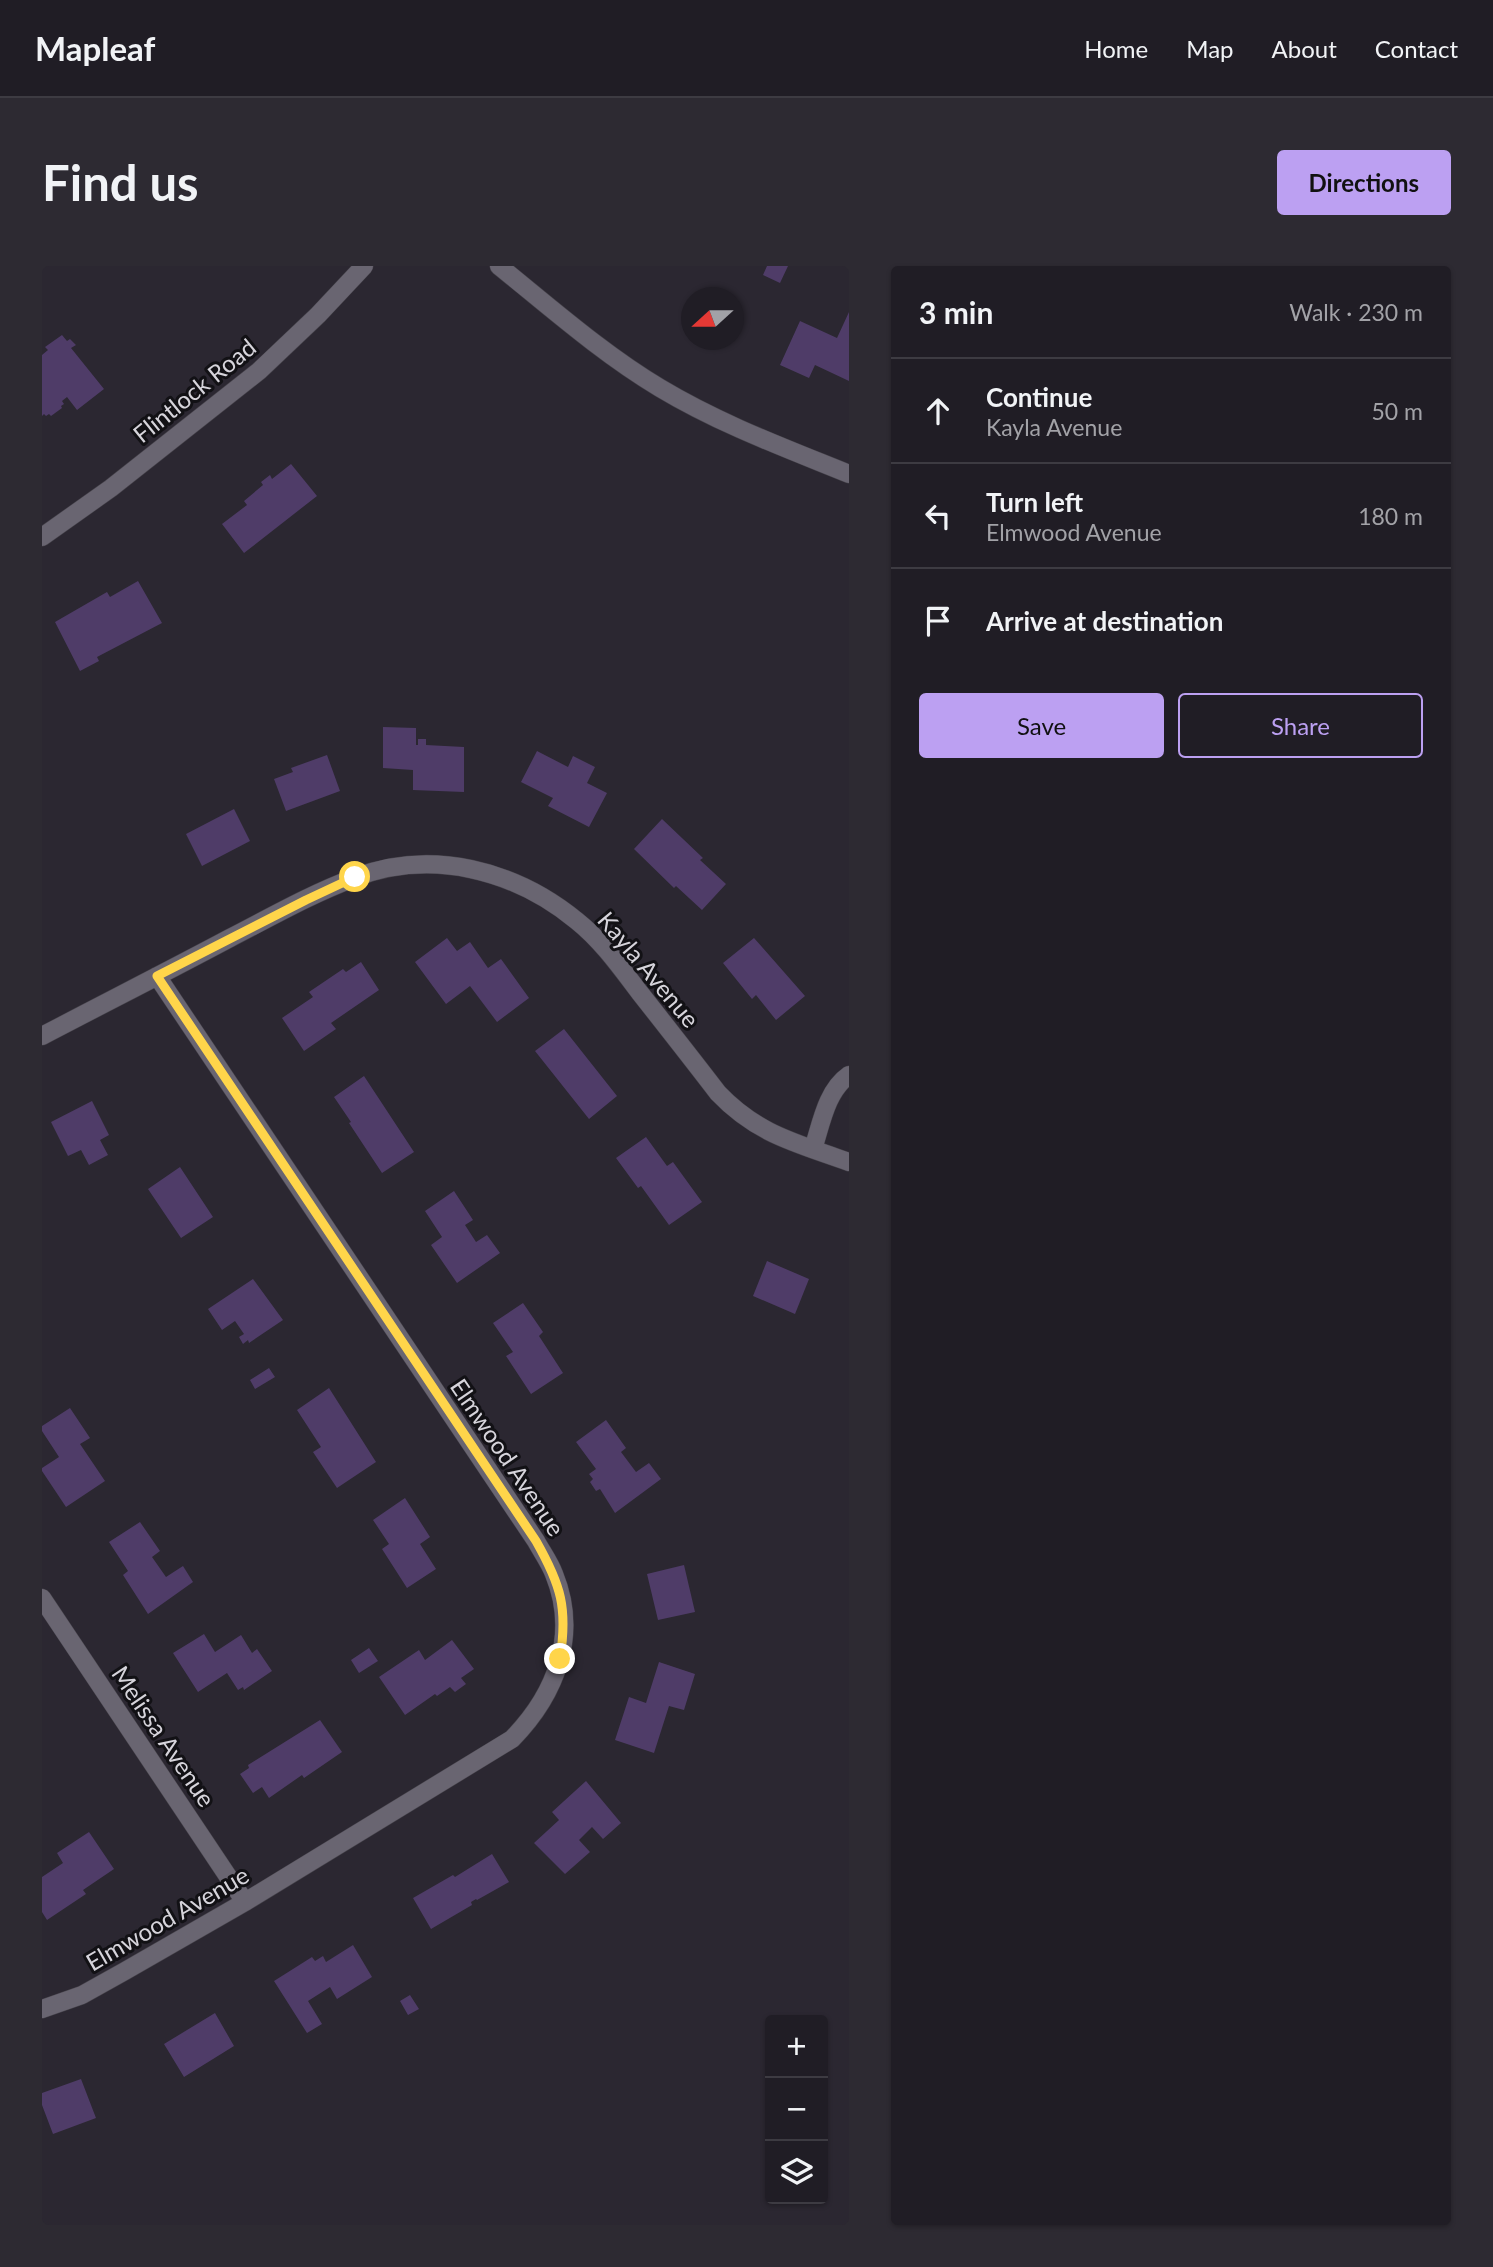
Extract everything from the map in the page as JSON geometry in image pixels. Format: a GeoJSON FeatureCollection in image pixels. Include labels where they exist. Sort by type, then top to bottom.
{"type":"FeatureCollection","features":[{"type":"Feature","properties":{"kind":"street","name":"Flintlock Road"},"geometry":{"type":"LineString","coordinates":[[42,537],[111,488],[259,371],[318,315],[364,266]]}},
{"type":"Feature","properties":{"kind":"street"},"geometry":{"type":"LineString","coordinates":[[499,266],[599,345],[658,387],[710,416],[849,474]]}},
{"type":"Feature","properties":{"kind":"street","name":"Kayla Avenue"},"geometry":{"type":"LineString","coordinates":[[42,1035],[355,877],[390,867],[415,864],[438,864],[489,872],[533,891],[577,921],[594,937],[734,1110],[753,1124],[778,1136],[849,1162]]}},
{"type":"Feature","properties":{"kind":"street","name":"Elmwood Avenue"},"geometry":{"type":"LineString","coordinates":[[42,2009],[82,1995],[245,1902],[512,1739],[542,1704],[553,1683],[565,1632],[563,1600],[554,1573],[536,1541],[157,976]]}},
{"type":"Feature","properties":{"kind":"street"},"geometry":{"type":"LineString","coordinates":[[813,1149],[832,1094],[849,1075]]}},
{"type":"Feature","properties":{"kind":"street","name":"Melissa Avenue"},"geometry":{"type":"LineString","coordinates":[[42,1598],[245,1902]]}},
{"type":"Feature","properties":{"kind":"building"},"geometry":{"type":"Polygon","coordinates":[[[767,266],[788,266],[780,283],[763,275],[767,266]]]}},
{"type":"Feature","properties":{"kind":"building"},"geometry":{"type":"Polygon","coordinates":[[[849,312],[849,381],[815,365],[809,378],[780,365],[800,321],[837,338],[849,312]]]}},
{"type":"Feature","properties":{"kind":"building"},"geometry":{"type":"Polygon","coordinates":[[[62,335],[76,345],[71,348],[104,389],[77,410],[67,397],[62,401],[62,408],[51,416],[42,416],[42,355],[48,350],[45,347],[62,335]]]}},
{"type":"Feature","properties":{"kind":"building"},"geometry":{"type":"Polygon","coordinates":[[[291,464],[317,496],[244,553],[222,524],[247,505],[244,501],[263,485],[261,482],[270,475],[272,479],[291,464]]]}},
{"type":"Feature","properties":{"kind":"building"},"geometry":{"type":"Polygon","coordinates":[[[138,581],[162,623],[97,657],[99,661],[80,671],[55,622],[107,592],[110,597],[138,581]]]}},
{"type":"Feature","properties":{"kind":"building"},"geometry":{"type":"Polygon","coordinates":[[[383,727],[416,728],[416,745],[418,739],[426,739],[426,745],[464,747],[464,792],[413,790],[413,770],[383,768],[383,727]]]}},
{"type":"Feature","properties":{"kind":"building"},"geometry":{"type":"Polygon","coordinates":[[[537,751],[568,767],[573,756],[595,767],[587,783],[607,793],[589,827],[548,806],[553,798],[521,782],[537,751]]]}},
{"type":"Feature","properties":{"kind":"building"},"geometry":{"type":"Polygon","coordinates":[[[327,755],[340,791],[286,811],[274,779],[293,772],[291,768],[327,755]]]}},
{"type":"Feature","properties":{"kind":"building"},"geometry":{"type":"Polygon","coordinates":[[[234,809],[250,841],[202,866],[186,834],[234,809]]]}},
{"type":"Feature","properties":{"kind":"building"},"geometry":{"type":"Polygon","coordinates":[[[662,819],[726,884],[702,910],[676,886],[674,888],[634,849],[662,819]]]}},
{"type":"Feature","properties":{"kind":"building"},"geometry":{"type":"Polygon","coordinates":[[[447,938],[457,951],[470,942],[488,968],[501,959],[529,998],[497,1022],[470,986],[446,1004],[415,962],[447,938]]]}},
{"type":"Feature","properties":{"kind":"building"},"geometry":{"type":"Polygon","coordinates":[[[754,938],[805,996],[776,1020],[756,995],[752,999],[723,963],[754,938]]]}},
{"type":"Feature","properties":{"kind":"building"},"geometry":{"type":"Polygon","coordinates":[[[361,962],[379,990],[331,1023],[336,1029],[304,1051],[282,1018],[313,997],[309,992],[343,969],[346,972],[361,962]]]}},
{"type":"Feature","properties":{"kind":"building"},"geometry":{"type":"Polygon","coordinates":[[[564,1029],[617,1096],[589,1119],[535,1051],[564,1029]]]}},
{"type":"Feature","properties":{"kind":"building"},"geometry":{"type":"Polygon","coordinates":[[[364,1076],[414,1152],[382,1173],[334,1097],[364,1076]]]}},
{"type":"Feature","properties":{"kind":"building"},"geometry":{"type":"Polygon","coordinates":[[[92,1101],[109,1135],[100,1140],[108,1155],[89,1165],[81,1150],[68,1156],[51,1122],[92,1101]]]}},
{"type":"Feature","properties":{"kind":"building"},"geometry":{"type":"Polygon","coordinates":[[[646,1137],[667,1166],[673,1162],[702,1202],[669,1225],[641,1186],[638,1188],[616,1158],[646,1137]]]}},
{"type":"Feature","properties":{"kind":"building"},"geometry":{"type":"Polygon","coordinates":[[[180,1167],[213,1217],[181,1238],[148,1189],[180,1167]]]}},
{"type":"Feature","properties":{"kind":"building"},"geometry":{"type":"Polygon","coordinates":[[[454,1191],[473,1220],[465,1225],[476,1242],[487,1235],[500,1253],[457,1283],[431,1245],[442,1237],[425,1211],[454,1191]]]}},
{"type":"Feature","properties":{"kind":"building"},"geometry":{"type":"Polygon","coordinates":[[[767,1261],[809,1279],[795,1314],[753,1296],[767,1261]]]}},
{"type":"Feature","properties":{"kind":"building"},"geometry":{"type":"Polygon","coordinates":[[[253,1279],[283,1320],[249,1343],[248,1340],[243,1344],[239,1337],[244,1334],[235,1321],[222,1330],[208,1309],[253,1279]]]}},
{"type":"Feature","properties":{"kind":"building"},"geometry":{"type":"Polygon","coordinates":[[[523,1303],[543,1332],[539,1336],[563,1373],[531,1394],[506,1356],[513,1352],[493,1323],[523,1303]]]}},
{"type":"Feature","properties":{"kind":"building"},"geometry":{"type":"Polygon","coordinates":[[[269,1368],[275,1377],[255,1389],[250,1380],[269,1368]]]}},
{"type":"Feature","properties":{"kind":"building"},"geometry":{"type":"Polygon","coordinates":[[[329,1388],[376,1462],[337,1488],[313,1452],[321,1447],[297,1410],[329,1388]]]}},
{"type":"Feature","properties":{"kind":"building"},"geometry":{"type":"Polygon","coordinates":[[[70,1408],[90,1438],[80,1444],[105,1481],[66,1507],[42,1471],[42,1468],[59,1457],[42,1431],[42,1426],[70,1408]]]}},
{"type":"Feature","properties":{"kind":"building"},"geometry":{"type":"Polygon","coordinates":[[[606,1420],[626,1448],[621,1452],[636,1472],[649,1463],[661,1479],[615,1513],[600,1489],[596,1491],[590,1482],[593,1479],[589,1474],[596,1469],[576,1442],[606,1420]]]}},
{"type":"Feature","properties":{"kind":"building"},"geometry":{"type":"Polygon","coordinates":[[[405,1498],[430,1537],[420,1544],[436,1569],[407,1588],[382,1549],[389,1544],[373,1520],[405,1498]]]}},
{"type":"Feature","properties":{"kind":"building"},"geometry":{"type":"Polygon","coordinates":[[[140,1522],[160,1551],[152,1557],[166,1577],[183,1566],[193,1582],[148,1614],[123,1575],[128,1571],[109,1542],[140,1522]]]}},
{"type":"Feature","properties":{"kind":"building"},"geometry":{"type":"Polygon","coordinates":[[[684,1565],[695,1612],[658,1620],[647,1574],[684,1565]]]}},
{"type":"Feature","properties":{"kind":"building"},"geometry":{"type":"Polygon","coordinates":[[[204,1634],[215,1652],[241,1635],[252,1653],[257,1649],[272,1671],[244,1690],[243,1687],[238,1690],[227,1673],[198,1692],[173,1653],[204,1634]]]}},
{"type":"Feature","properties":{"kind":"building"},"geometry":{"type":"Polygon","coordinates":[[[452,1640],[474,1669],[461,1678],[466,1684],[455,1692],[450,1687],[437,1696],[435,1694],[405,1715],[379,1677],[419,1650],[425,1660],[452,1640]]]}},
{"type":"Feature","properties":{"kind":"building"},"geometry":{"type":"Polygon","coordinates":[[[369,1648],[378,1661],[359,1673],[351,1660],[369,1648]]]}},
{"type":"Feature","properties":{"kind":"building"},"geometry":{"type":"Polygon","coordinates":[[[659,1662],[695,1674],[684,1710],[669,1706],[654,1753],[615,1740],[629,1697],[646,1703],[659,1662]]]}},
{"type":"Feature","properties":{"kind":"building"},"geometry":{"type":"Polygon","coordinates":[[[320,1720],[342,1752],[269,1798],[262,1787],[253,1793],[240,1774],[249,1768],[248,1765],[320,1720]]]}},
{"type":"Feature","properties":{"kind":"building"},"geometry":{"type":"Polygon","coordinates":[[[586,1781],[621,1823],[603,1839],[592,1827],[579,1840],[590,1852],[565,1874],[534,1843],[559,1820],[552,1812],[586,1781]]]}},
{"type":"Feature","properties":{"kind":"building"},"geometry":{"type":"Polygon","coordinates":[[[89,1832],[114,1869],[83,1890],[86,1894],[47,1920],[42,1912],[42,1877],[63,1863],[57,1853],[89,1832]]]}},
{"type":"Feature","properties":{"kind":"building"},"geometry":{"type":"Polygon","coordinates":[[[492,1854],[509,1882],[471,1902],[472,1905],[431,1929],[413,1898],[492,1854]]]}},
{"type":"Feature","properties":{"kind":"building"},"geometry":{"type":"Polygon","coordinates":[[[353,1945],[372,1977],[337,1999],[330,1987],[308,2001],[322,2024],[307,2033],[274,1981],[312,1957],[315,1961],[323,1956],[326,1962],[353,1945]]]}},
{"type":"Feature","properties":{"kind":"building"},"geometry":{"type":"Polygon","coordinates":[[[410,1995],[419,2009],[408,2015],[400,2001],[410,1995]]]}},
{"type":"Feature","properties":{"kind":"building"},"geometry":{"type":"Polygon","coordinates":[[[215,2013],[234,2046],[184,2077],[164,2044],[215,2013]]]}},
{"type":"Feature","properties":{"kind":"building"},"geometry":{"type":"Polygon","coordinates":[[[81,2079],[96,2118],[53,2134],[42,2105],[42,2093],[81,2079]]]}},
{"type":"Feature","properties":{"kind":"route"},"geometry":{"type":"LineString","coordinates":[[355,877],[157,976],[536,1541],[554,1573],[563,1600],[565,1632],[560,1659]]}}]}
